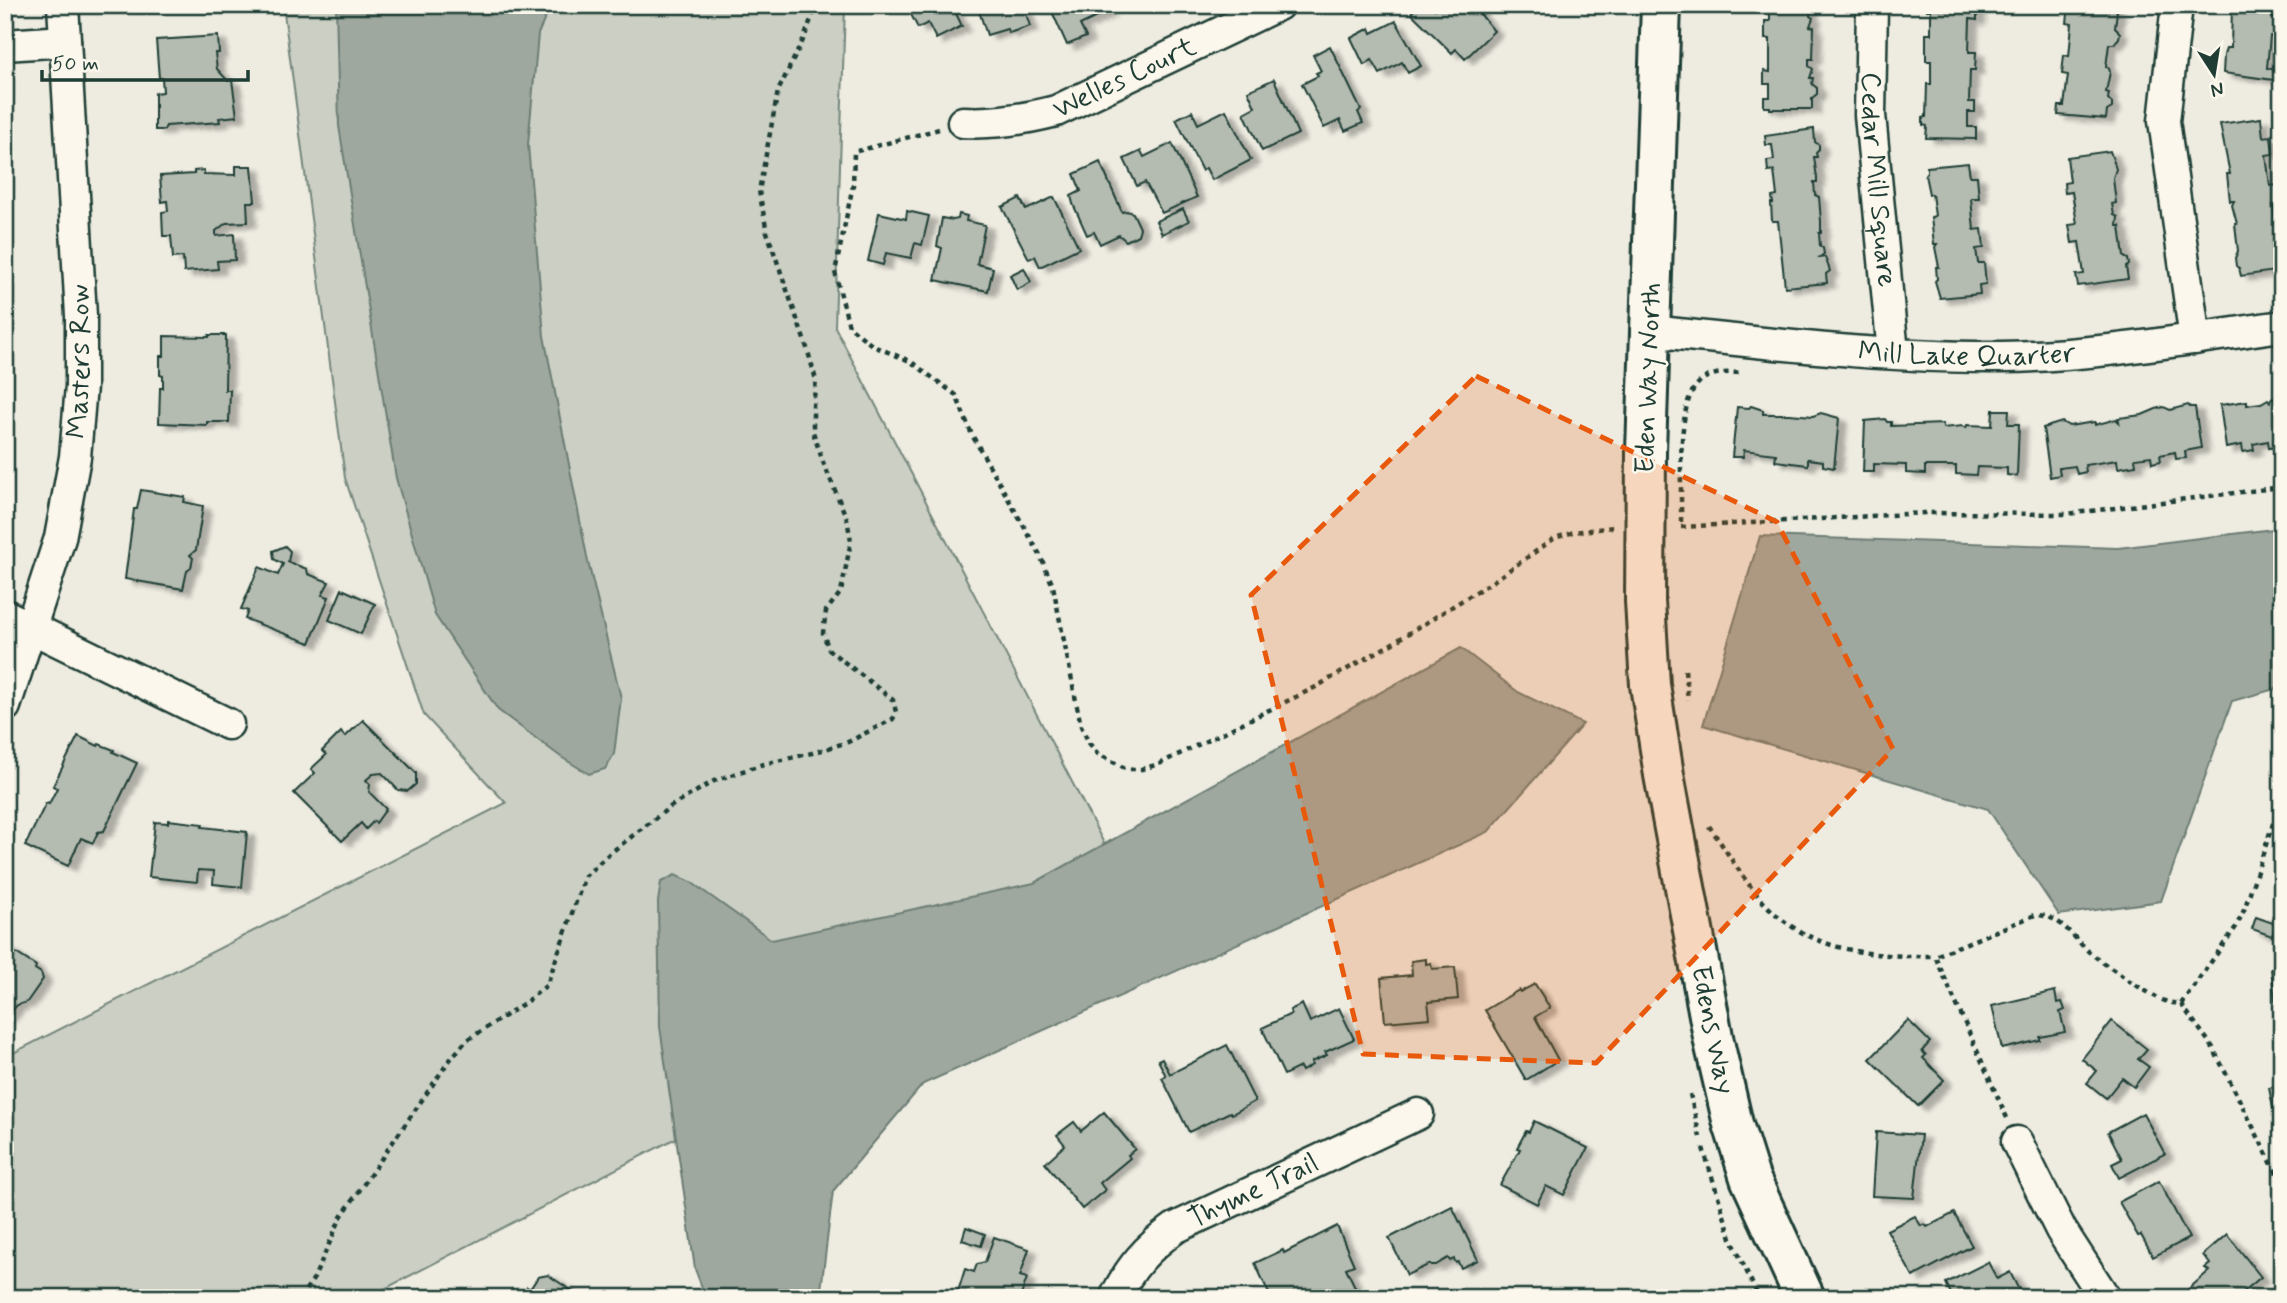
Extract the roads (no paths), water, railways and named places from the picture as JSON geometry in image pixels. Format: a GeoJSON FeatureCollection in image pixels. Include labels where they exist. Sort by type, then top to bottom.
{"type":"FeatureCollection","features":[{"type":"Feature","properties":{"kind":"street","name":"Masters Row"},"geometry":{"type":"LineString","coordinates":[[5,706],[60,538],[75,457],[82,316],[63,5]]}},
{"type":"Feature","properties":{"kind":"street","name":"Welles Court"},"geometry":{"type":"LineString","coordinates":[[963,122],[1031,118],[1056,111],[1278,5]]}},
{"type":"Feature","properties":{"kind":"street","name":"Eden Way North"},"geometry":{"type":"LineString","coordinates":[[1660,750],[1650,685],[1645,601],[1646,451],[1661,5]]}},
{"type":"Feature","properties":{"kind":"street","name":"Cedar Mill Square"},"geometry":{"type":"LineString","coordinates":[[1872,5],[1870,115],[1893,354]]}},
{"type":"Feature","properties":{"kind":"street"},"geometry":{"type":"LineString","coordinates":[[2177,5],[2164,121],[2195,339]]}},
{"type":"Feature","properties":{"kind":"street"},"geometry":{"type":"LineString","coordinates":[[5,45],[65,41]]}},
{"type":"Feature","properties":{"kind":"street","name":"Mill Lake Quarter"},"geometry":{"type":"LineString","coordinates":[[1650,331],[1893,354],[2001,357],[2080,354],[2282,326]]}},
{"type":"Feature","properties":{"kind":"street"},"geometry":{"type":"LineString","coordinates":[[5,615],[228,724]]}},
{"type":"Feature","properties":{"kind":"street","name":"Edens Way"},"geometry":{"type":"LineString","coordinates":[[1660,750],[1711,1029],[1733,1124],[1750,1178],[1805,1298]]}},
{"type":"Feature","properties":{"kind":"street","name":"Thyme Trail"},"geometry":{"type":"LineString","coordinates":[[1115,1298],[1125,1277],[1151,1245],[1175,1228],[1418,1114]]}},
{"type":"Feature","properties":{"kind":"street"},"geometry":{"type":"LineString","coordinates":[[2017,1142],[2061,1230],[2105,1298]]}}]}
